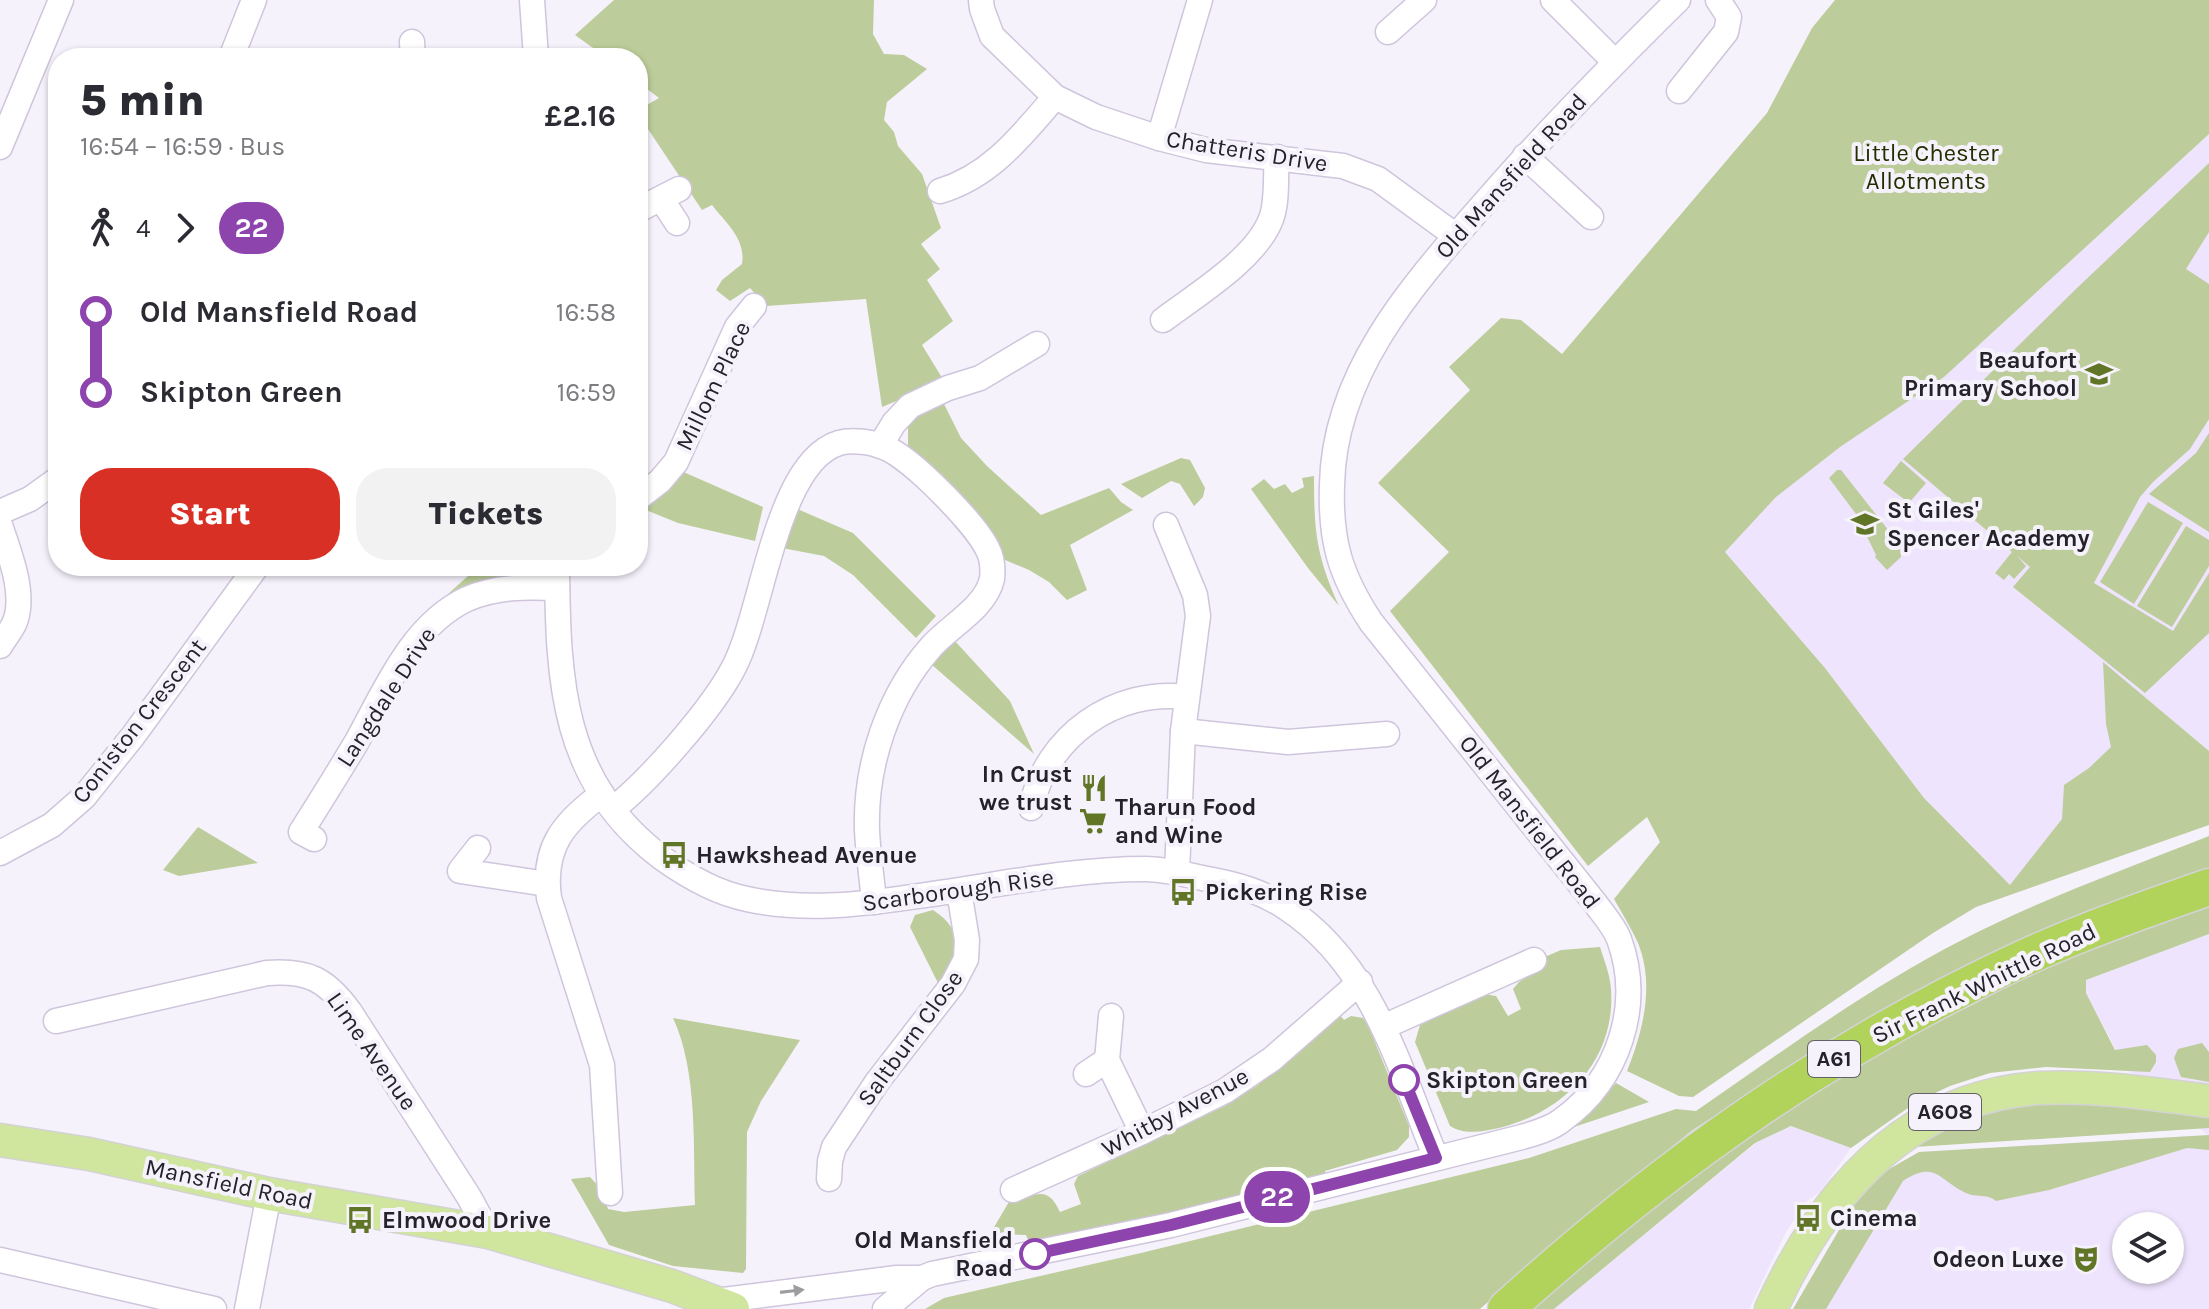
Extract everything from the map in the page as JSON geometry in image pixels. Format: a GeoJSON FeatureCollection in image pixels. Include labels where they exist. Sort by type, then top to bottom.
{"type":"FeatureCollection","features":[{"type":"Feature","properties":{"kind":"highway","name":"Sir Frank Whittle Road"},"geometry":{"type":"LineString","coordinates":[[1506,1309],[1604,1222],[1677,1165],[1751,1112],[1855,1046],[2024,958],[2209,887]]}},
{"type":"Feature","properties":{"kind":"main road","name":"A608"},"geometry":{"type":"LineString","coordinates":[[1771,1309],[1804,1247],[1844,1188],[1868,1163],[1907,1132],[1944,1113],[1995,1095],[2037,1088],[2090,1087],[2209,1101]]}},
{"type":"Feature","properties":{"kind":"main road","name":"Mansfield Road"},"geometry":{"type":"LineString","coordinates":[[0,1140],[89,1154],[269,1194],[488,1232],[725,1305]]}},
{"type":"Feature","properties":{"kind":"street"},"geometry":{"type":"LineString","coordinates":[[0,147],[61,0]]}},
{"type":"Feature","properties":{"kind":"street"},"geometry":{"type":"LineString","coordinates":[[235,48],[254,0]]}},
{"type":"Feature","properties":{"kind":"street"},"geometry":{"type":"LineString","coordinates":[[532,0],[535,48]]}},
{"type":"Feature","properties":{"kind":"street","name":"Chatteris Drive"},"geometry":{"type":"LineString","coordinates":[[981,0],[992,36],[1055,97],[1096,117],[1206,150],[1343,166],[1364,173],[1392,188],[1456,236]]}},
{"type":"Feature","properties":{"kind":"street"},"geometry":{"type":"LineString","coordinates":[[1159,138],[1200,0]]}},
{"type":"Feature","properties":{"kind":"street"},"geometry":{"type":"LineString","coordinates":[[1388,32],[1424,0]]}},
{"type":"Feature","properties":{"kind":"street"},"geometry":{"type":"LineString","coordinates":[[1553,0],[1615,62]]}},
{"type":"Feature","properties":{"kind":"street","name":"Old Mansfield Road"},"geometry":{"type":"LineString","coordinates":[[725,1305],[897,1278],[922,1278],[1171,1225],[1522,1137],[1560,1122],[1580,1105],[1617,1052],[1627,1022],[1628,976],[1617,935],[1595,903],[1371,622],[1344,576],[1333,538],[1332,471],[1346,404],[1365,361],[1392,316],[1525,156],[1678,0]]}},
{"type":"Feature","properties":{"kind":"street"},"geometry":{"type":"LineString","coordinates":[[1679,91],[1726,32],[1729,17],[1718,0]]}},
{"type":"Feature","properties":{"kind":"street"},"geometry":{"type":"LineString","coordinates":[[1685,46],[1703,63]]}},
{"type":"Feature","properties":{"kind":"street"},"geometry":{"type":"LineString","coordinates":[[940,191],[962,184],[1006,153],[1055,97]]}},
{"type":"Feature","properties":{"kind":"street"},"geometry":{"type":"LineString","coordinates":[[1525,156],[1591,217]]}},
{"type":"Feature","properties":{"kind":"street"},"geometry":{"type":"LineString","coordinates":[[1163,320],[1246,255],[1263,235],[1273,212],[1277,157]]}},
{"type":"Feature","properties":{"kind":"street"},"geometry":{"type":"LineString","coordinates":[[648,205],[670,194],[677,223]]}},
{"type":"Feature","properties":{"kind":"street","name":"Millom Place"},"geometry":{"type":"LineString","coordinates":[[648,490],[676,462],[737,327],[754,306]]}},
{"type":"Feature","properties":{"kind":"street"},"geometry":{"type":"LineString","coordinates":[[880,446],[894,423],[910,406],[948,388],[980,378],[1037,344]]}},
{"type":"Feature","properties":{"kind":"street"},"geometry":{"type":"LineString","coordinates":[[610,1193],[599,1168],[602,1065],[547,884],[552,851],[562,830],[579,811],[608,802],[640,785],[727,681],[752,625],[789,498],[803,471],[837,444],[852,442],[880,446],[908,461],[981,538],[991,559],[992,578],[981,601],[948,630],[920,661],[897,698],[884,727],[873,762],[868,801],[867,832],[874,902]]}},
{"type":"Feature","properties":{"kind":"street"},"geometry":{"type":"LineString","coordinates":[[0,512],[30,499],[48,486]]}},
{"type":"Feature","properties":{"kind":"street"},"geometry":{"type":"LineString","coordinates":[[0,525],[14,574],[17,611],[14,624],[0,646]]}},
{"type":"Feature","properties":{"kind":"street"},"geometry":{"type":"LineString","coordinates":[[1166,525],[1195,595],[1198,616],[1183,731],[1177,872]]}},
{"type":"Feature","properties":{"kind":"street","name":"Coniston Crescent"},"geometry":{"type":"LineString","coordinates":[[0,853],[52,825],[84,797],[133,736],[250,576]]}},
{"type":"Feature","properties":{"kind":"street","name":"Scarborough Rise"},"geometry":{"type":"LineString","coordinates":[[557,577],[558,645],[574,737],[624,826],[679,871],[726,893],[755,901],[793,905],[874,902],[1100,871],[1148,869],[1177,872],[1258,892],[1284,906],[1328,943],[1360,982],[1383,1027],[1436,1158]]}},
{"type":"Feature","properties":{"kind":"street","name":"Langdale Drive"},"geometry":{"type":"LineString","coordinates":[[314,839],[301,832],[426,629],[455,605],[489,591],[557,577]]}},
{"type":"Feature","properties":{"kind":"street"},"geometry":{"type":"LineString","coordinates":[[1031,808],[1035,790],[1055,754],[1071,735],[1093,718],[1140,697],[1167,694],[1187,697]]}},
{"type":"Feature","properties":{"kind":"street"},"geometry":{"type":"LineString","coordinates":[[1183,731],[1288,742],[1387,734]]}},
{"type":"Feature","properties":{"kind":"street"},"geometry":{"type":"LineString","coordinates":[[478,848],[460,871],[547,884]]}},
{"type":"Feature","properties":{"kind":"street","name":"Saltburn Close"},"geometry":{"type":"LineString","coordinates":[[829,1179],[834,1147],[877,1082],[940,1002],[966,959],[967,940],[959,891]]}},
{"type":"Feature","properties":{"kind":"street"},"geometry":{"type":"LineString","coordinates":[[1383,1027],[1534,960]]}},
{"type":"Feature","properties":{"kind":"street","name":"Lime Avenue"},"geometry":{"type":"LineString","coordinates":[[56,1021],[267,973],[291,972],[319,980],[350,1012],[469,1197],[488,1232]]}},
{"type":"Feature","properties":{"kind":"street","name":"Whitby Avenue"},"geometry":{"type":"LineString","coordinates":[[1013,1190],[1225,1091],[1272,1059],[1360,982]]}},
{"type":"Feature","properties":{"kind":"street"},"geometry":{"type":"LineString","coordinates":[[1111,1016],[1107,1060],[1142,1132]]}},
{"type":"Feature","properties":{"kind":"street"},"geometry":{"type":"LineString","coordinates":[[1086,1074],[1107,1060]]}},
{"type":"Feature","properties":{"kind":"street"},"geometry":{"type":"LineString","coordinates":[[247,1309],[269,1194]]}},
{"type":"Feature","properties":{"kind":"street"},"geometry":{"type":"LineString","coordinates":[[0,1260],[214,1309]]}},
{"type":"Feature","properties":{"kind":"street","name":"Old Mansfield Road"},"geometry":{"type":"LineString","coordinates":[[885,1309],[922,1278]]}},
{"type":"Feature","properties":{"kind":"shaded area"},"geometry":{"type":"Polygon","coordinates":[[[2209,134],[2209,751],[2148,700],[2118,772],[2011,886],[1924,798],[1825,668],[1725,552],[1776,497],[1840,446],[1944,377],[2209,134]]]}},
{"type":"Feature","properties":{"kind":"shaded area"},"geometry":{"type":"Polygon","coordinates":[[[2209,934],[2209,1309],[1793,1309],[1853,1206],[1884,1172],[1919,1152],[2208,1135],[2126,1069],[2086,993],[2086,980],[2209,934]]]}},
{"type":"Feature","properties":{"kind":"shaded area"},"geometry":{"type":"Polygon","coordinates":[[[1792,1126],[1851,1148],[1820,1192],[1807,1201],[1786,1232],[1749,1309],[1554,1309],[1756,1143],[1792,1126]]]}},
{"type":"Feature","properties":{"kind":"green space"},"geometry":{"type":"Polygon","coordinates":[[[614,0],[874,0],[873,34],[884,54],[904,55],[927,69],[887,102],[884,120],[894,132],[898,146],[922,174],[941,228],[921,244],[940,269],[927,280],[953,321],[922,345],[944,381],[882,407],[866,299],[766,306],[750,288],[730,301],[716,290],[722,280],[742,264],[741,247],[734,232],[712,205],[702,210],[648,129],[648,104],[659,98],[648,90],[648,48],[593,48],[575,35],[614,0]]]}},
{"type":"Feature","properties":{"kind":"green space","name":"Little Chester Allotments"},"geometry":{"type":"Polygon","coordinates":[[[1835,0],[2209,0],[2209,134],[1944,377],[1840,447],[1776,497],[1725,552],[1825,668],[1924,798],[2010,885],[2062,819],[2064,785],[2089,768],[2111,747],[2106,724],[2103,662],[2209,751],[2209,825],[1976,907],[1693,1097],[1679,1096],[1627,1071],[1642,1024],[1646,975],[1638,943],[1614,899],[1660,842],[1647,817],[1588,866],[1390,611],[1449,552],[1378,483],[1470,390],[1449,367],[1501,318],[1521,320],[1562,354],[1767,113],[1812,28],[1835,0]]]}},
{"type":"Feature","properties":{"kind":"green space","name":"Beaufort Primary School"},"geometry":{"type":"Polygon","coordinates":[[[2209,163],[2209,232],[2186,269],[2209,284],[2209,419],[2190,449],[2140,497],[2094,583],[2173,631],[2209,573],[2209,633],[2145,693],[2013,587],[2030,567],[2017,556],[2026,566],[2014,579],[2009,574],[2004,580],[1995,573],[2012,552],[1903,459],[2209,163]]]}},
{"type":"Feature","properties":{"kind":"green space"},"geometry":{"type":"Polygon","coordinates":[[[942,400],[961,438],[1041,515],[1109,488],[1133,510],[1070,545],[1087,590],[1067,600],[1049,582],[998,557],[908,451],[908,411],[942,400]]]}},
{"type":"Feature","properties":{"kind":"green space"},"geometry":{"type":"Polygon","coordinates":[[[2209,433],[2209,532],[2149,494],[2196,453],[2209,433]]]}},
{"type":"Feature","properties":{"kind":"green space"},"geometry":{"type":"Polygon","coordinates":[[[1181,458],[1190,460],[1205,488],[1203,497],[1194,506],[1180,484],[1171,481],[1142,498],[1121,484],[1181,458]]]}},
{"type":"Feature","properties":{"kind":"green space"},"geometry":{"type":"Polygon","coordinates":[[[1901,461],[1926,483],[1909,503],[1883,483],[1901,461]]]}},
{"type":"Feature","properties":{"kind":"green space"},"geometry":{"type":"Polygon","coordinates":[[[679,470],[763,507],[755,541],[678,523],[648,511],[648,501],[679,470]]]}},
{"type":"Feature","properties":{"kind":"green space"},"geometry":{"type":"Polygon","coordinates":[[[1841,470],[1900,545],[1901,557],[1887,570],[1875,557],[1856,514],[1829,478],[1841,470]]]}},
{"type":"Feature","properties":{"kind":"green space"},"geometry":{"type":"Polygon","coordinates":[[[1314,476],[1318,542],[1325,572],[1339,606],[1251,489],[1264,479],[1274,489],[1285,484],[1292,493],[1304,487],[1302,478],[1314,476]]]}},
{"type":"Feature","properties":{"kind":"green space"},"geometry":{"type":"Polygon","coordinates":[[[2148,502],[2183,523],[2134,604],[2100,582],[2148,502]]]}},
{"type":"Feature","properties":{"kind":"green space"},"geometry":{"type":"Polygon","coordinates":[[[795,508],[853,533],[936,616],[916,638],[853,575],[824,556],[782,548],[795,508]]]}},
{"type":"Feature","properties":{"kind":"green space"},"geometry":{"type":"Polygon","coordinates":[[[2186,526],[2209,540],[2209,566],[2172,627],[2137,606],[2186,526]]]}},
{"type":"Feature","properties":{"kind":"green space"},"geometry":{"type":"Polygon","coordinates":[[[468,576],[528,576],[448,594],[468,576]]]}},
{"type":"Feature","properties":{"kind":"green space"},"geometry":{"type":"Polygon","coordinates":[[[954,640],[1010,701],[1034,754],[931,664],[954,640]]]}},
{"type":"Feature","properties":{"kind":"green space"},"geometry":{"type":"Polygon","coordinates":[[[198,827],[258,863],[179,876],[163,870],[198,827]]]}},
{"type":"Feature","properties":{"kind":"green space"},"geometry":{"type":"Polygon","coordinates":[[[2209,836],[2209,869],[1909,997],[1781,1072],[1693,1130],[1594,1209],[1480,1309],[925,1309],[944,1298],[1529,1158],[1676,1109],[1696,1111],[1826,1021],[1962,940],[2022,911],[2209,836]]]}},
{"type":"Feature","properties":{"kind":"green space"},"geometry":{"type":"Polygon","coordinates":[[[2209,906],[2209,934],[2086,980],[2086,993],[2115,1050],[2147,1045],[2156,1055],[2150,1072],[2046,1067],[1990,1073],[1918,1101],[1851,1148],[1791,1126],[1755,1143],[1554,1309],[1528,1309],[1695,1169],[1857,1064],[2044,968],[2209,906]]]}},
{"type":"Feature","properties":{"kind":"green space"},"geometry":{"type":"Polygon","coordinates":[[[933,910],[951,927],[956,944],[939,985],[910,927],[915,915],[933,910]]]}},
{"type":"Feature","properties":{"kind":"green space"},"geometry":{"type":"Polygon","coordinates":[[[1600,947],[1610,983],[1610,1014],[1596,1059],[1583,1078],[1548,1108],[1526,1119],[1476,1132],[1450,1126],[1415,1042],[1420,1025],[1427,1022],[1425,1017],[1483,994],[1496,996],[1508,1016],[1521,1009],[1513,989],[1545,966],[1547,956],[1561,950],[1600,947]]]}},
{"type":"Feature","properties":{"kind":"green space"},"geometry":{"type":"Polygon","coordinates":[[[1339,1014],[1344,1020],[1351,1016],[1363,1018],[1368,1025],[1409,1126],[1409,1137],[1397,1150],[1325,1171],[1326,1177],[1030,1245],[1026,1235],[990,1234],[1013,1195],[1023,1199],[1036,1194],[1045,1195],[1053,1200],[1060,1212],[1081,1204],[1074,1184],[1078,1176],[1225,1106],[1258,1085],[1339,1014]]]}},
{"type":"Feature","properties":{"kind":"green space"},"geometry":{"type":"Polygon","coordinates":[[[673,1018],[800,1040],[761,1101],[747,1132],[746,1269],[743,1273],[673,1266],[609,1245],[571,1179],[590,1177],[600,1188],[608,1209],[624,1212],[695,1205],[690,1085],[687,1062],[673,1018]]]}},
{"type":"Feature","properties":{"kind":"green space"},"geometry":{"type":"Polygon","coordinates":[[[2202,1043],[2209,1052],[2209,1082],[2181,1077],[2174,1058],[2178,1049],[2202,1043]]]}},
{"type":"Feature","properties":{"kind":"green space"},"geometry":{"type":"Polygon","coordinates":[[[1616,1083],[1649,1102],[1574,1127],[1616,1083]]]}},
{"type":"Feature","properties":{"kind":"green space"},"geometry":{"type":"Polygon","coordinates":[[[2055,1102],[2104,1103],[2209,1115],[2209,1128],[1914,1147],[1949,1128],[1982,1116],[2016,1107],[2055,1102]]]}},
{"type":"Feature","properties":{"kind":"green space"},"geometry":{"type":"Polygon","coordinates":[[[2209,1135],[2209,1150],[2187,1148],[2049,1190],[1996,1201],[1966,1193],[1930,1172],[1914,1175],[1903,1181],[1826,1309],[1793,1309],[1853,1206],[1884,1172],[1919,1152],[2209,1135]]]}},
{"type":"Feature","properties":{"kind":"bus line","name":"22"},"geometry":{"type":"LineString","coordinates":[[1035,1254],[1171,1225],[1436,1158],[1404,1080]]}},
{"type":"Feature","properties":{"kind":"place","name":"Beaufort Primary School"},"geometry":{"type":"Point","coordinates":[2099,374]}},
{"type":"Feature","properties":{"kind":"place","name":"St Giles' Spencer Academy"},"geometry":{"type":"Point","coordinates":[1865,524]}},
{"type":"Feature","properties":{"kind":"place","name":"In Crust we trust"},"geometry":{"type":"Point","coordinates":[1094,788]}},
{"type":"Feature","properties":{"kind":"place","name":"Tharun Food and Wine"},"geometry":{"type":"Point","coordinates":[1093,821]}},
{"type":"Feature","properties":{"kind":"place","name":"Hawkshead Avenue"},"geometry":{"type":"Point","coordinates":[674,855]}},
{"type":"Feature","properties":{"kind":"place","name":"Pickering Rise"},"geometry":{"type":"Point","coordinates":[1183,892]}},
{"type":"Feature","properties":{"kind":"place","name":"Skipton Green"},"geometry":{"type":"Point","coordinates":[1404,1080]}},
{"type":"Feature","properties":{"kind":"place","name":"Cinema"},"geometry":{"type":"Point","coordinates":[1808,1218]}},
{"type":"Feature","properties":{"kind":"place","name":"Elmwood Drive"},"geometry":{"type":"Point","coordinates":[360,1220]}},
{"type":"Feature","properties":{"kind":"place","name":"Old Mansfield Road"},"geometry":{"type":"Point","coordinates":[1035,1254]}},
{"type":"Feature","properties":{"kind":"place","name":"Odeon Luxe"},"geometry":{"type":"Point","coordinates":[2086,1259]}}]}
